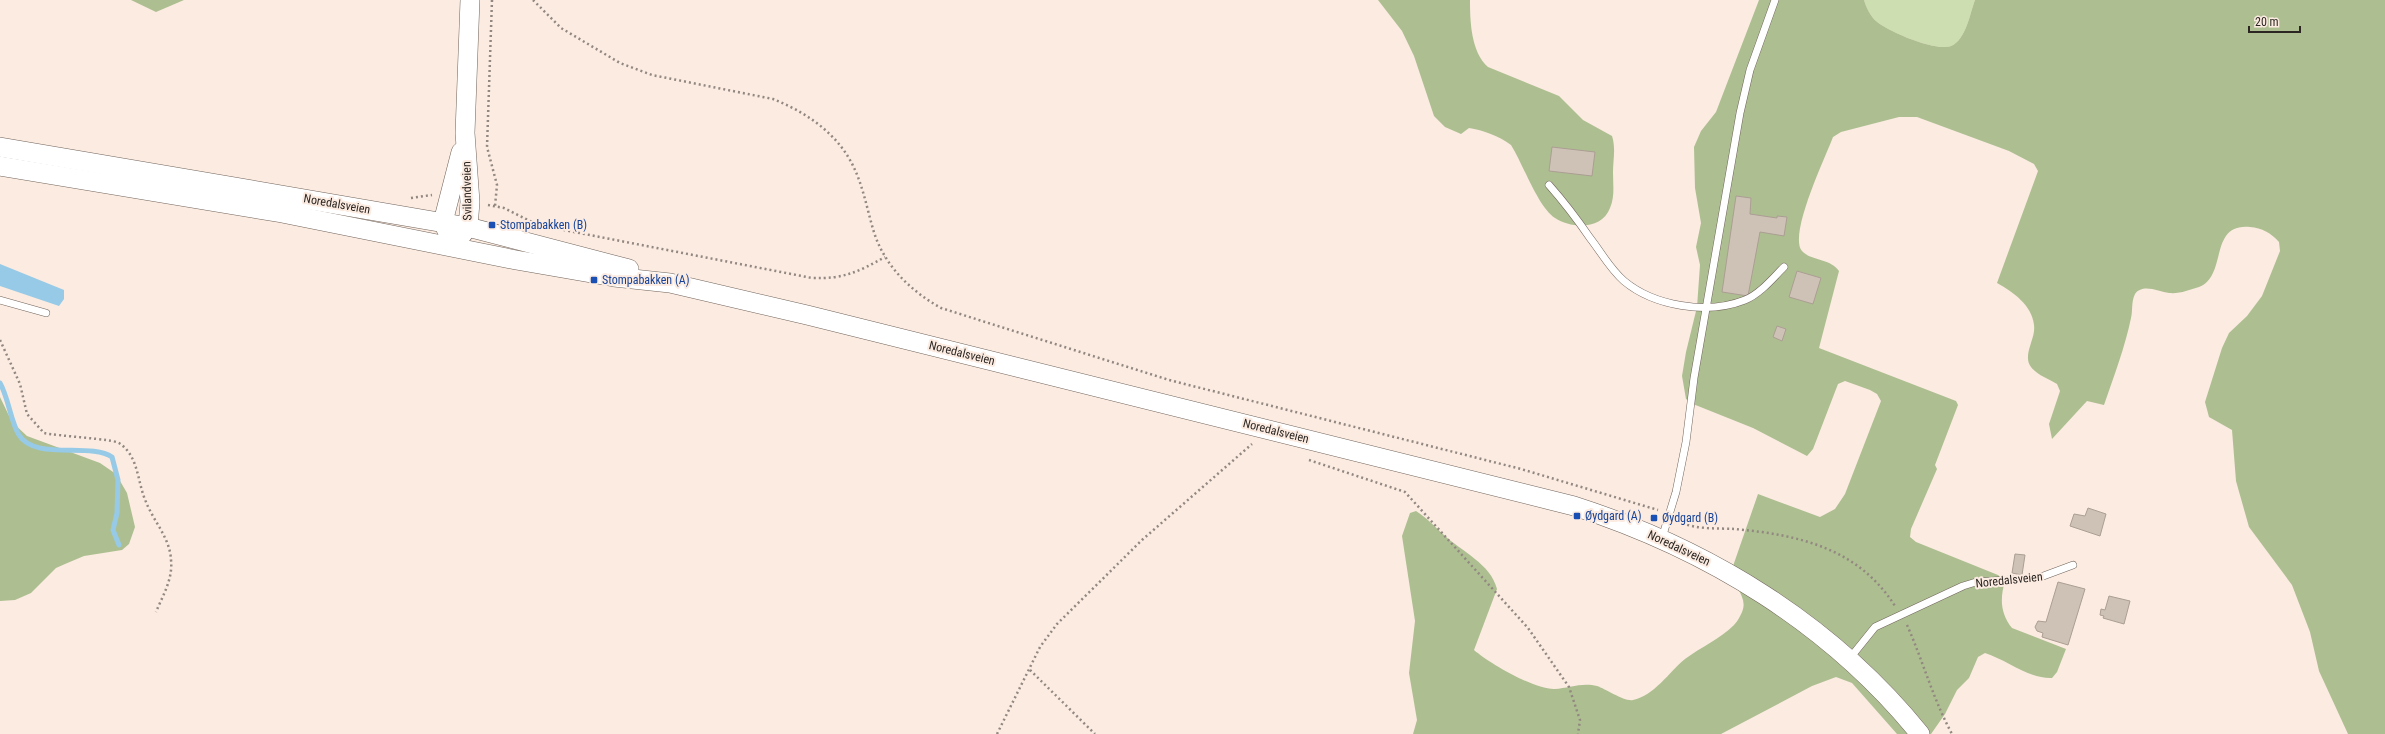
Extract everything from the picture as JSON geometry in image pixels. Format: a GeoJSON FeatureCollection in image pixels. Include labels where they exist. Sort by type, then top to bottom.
{"type":"FeatureCollection","features":[{"type":"Feature","properties":{"kind":"main road","name":"Svilandveien"},"geometry":{"type":"LineString","coordinates":[[465,133],[443,222],[453,246],[468,227],[470,202],[465,133],[470,0]]}},
{"type":"Feature","properties":{"kind":"main road","name":"Noredalsveien"},"geometry":{"type":"LineString","coordinates":[[0,147],[468,227],[615,264],[670,283],[807,315],[1528,493],[1608,517],[1662,538],[1720,567],[1765,595],[1809,627],[1848,660],[1892,701],[1920,734]]}},
{"type":"Feature","properties":{"kind":"main road","name":"Noredalsveien"},"geometry":{"type":"LineString","coordinates":[[0,166],[282,213],[453,246],[516,260],[614,277],[670,283]]}},
{"type":"Feature","properties":{"kind":"lane"},"geometry":{"type":"LineString","coordinates":[[1662,538],[1676,492],[1686,442],[1740,113],[1750,70],[1775,0]]}},
{"type":"Feature","properties":{"kind":"lane"},"geometry":{"type":"LineString","coordinates":[[1549,185],[1571,210],[1613,270],[1623,280],[1640,292],[1662,302],[1707,307],[1745,300],[1761,290],[1784,267]]}},
{"type":"Feature","properties":{"kind":"lane"},"geometry":{"type":"LineString","coordinates":[[0,300],[46,313]]}},
{"type":"Feature","properties":{"kind":"lane","name":"Noredalsveien"},"geometry":{"type":"LineString","coordinates":[[1848,660],[1866,636],[1875,628],[1963,586],[1976,582],[2038,578],[2073,565]]}},
{"type":"Feature","properties":{"kind":"path"},"geometry":{"type":"LineString","coordinates":[[492,0],[487,147],[497,185],[495,206],[504,208],[538,225],[812,278],[833,279],[846,276],[885,257],[877,240],[865,197],[850,160],[832,137],[813,119],[790,105],[772,98],[652,75],[620,63],[562,28],[549,18],[533,0]]}},
{"type":"Feature","properties":{"kind":"path"},"geometry":{"type":"LineString","coordinates":[[0,340],[20,384],[27,414],[44,432],[117,442],[128,451],[137,469],[146,502],[166,541],[171,559],[171,577],[156,612]]}},
{"type":"Feature","properties":{"kind":"path"},"geometry":{"type":"LineString","coordinates":[[997,734],[1030,670],[1040,647],[1057,624],[1142,540],[1252,444],[1259,426]]}},
{"type":"Feature","properties":{"kind":"path"},"geometry":{"type":"LineString","coordinates":[[1252,444],[1259,446]]}},
{"type":"Feature","properties":{"kind":"path"},"geometry":{"type":"LineString","coordinates":[[1307,460],[1405,492],[1528,628],[1569,687],[1580,720],[1578,734]]}},
{"type":"Feature","properties":{"kind":"path"},"geometry":{"type":"LineString","coordinates":[[1030,670],[1094,734]]}},
{"type":"Feature","properties":{"kind":"green space"},"geometry":{"type":"Polygon","coordinates":[[[131,0],[184,0],[156,12],[131,0]]]}},
{"type":"Feature","properties":{"kind":"green space"},"geometry":{"type":"Polygon","coordinates":[[[1378,0],[1470,0],[1471,26],[1475,45],[1482,61],[1488,67],[1559,96],[1583,120],[1612,136],[1614,150],[1613,195],[1612,204],[1606,215],[1594,224],[1578,225],[1562,222],[1555,218],[1543,205],[1511,145],[1496,136],[1480,130],[1469,128],[1461,134],[1445,127],[1434,116],[1414,56],[1402,31],[1378,0]]]}},
{"type":"Feature","properties":{"kind":"green space"},"geometry":{"type":"Polygon","coordinates":[[[1759,0],[1864,0],[1872,17],[1882,25],[1901,35],[1924,44],[1944,47],[1951,46],[1956,43],[1964,32],[1975,0],[2385,0],[2385,734],[2348,734],[2319,671],[2310,632],[2292,585],[2249,527],[2236,481],[2232,430],[2209,417],[2205,402],[2222,348],[2229,333],[2247,316],[2262,296],[2280,251],[2279,242],[2273,236],[2258,228],[2237,228],[2228,233],[2223,241],[2213,272],[2208,281],[2199,287],[2177,293],[2169,293],[2151,289],[2142,289],[2138,291],[2134,297],[2132,315],[2126,340],[2104,405],[2087,401],[2052,439],[2049,424],[2060,391],[2057,384],[2036,372],[2031,367],[2029,362],[2028,357],[2034,330],[2030,311],[2021,300],[1997,283],[2038,171],[2034,164],[2009,151],[1917,117],[1899,117],[1841,132],[1833,137],[1816,177],[1804,213],[1800,229],[1799,242],[1802,251],[1810,257],[1831,264],[1839,271],[1819,348],[1956,401],[1958,405],[1935,465],[1937,469],[1911,529],[1910,537],[1916,542],[1998,575],[2005,581],[2002,593],[2002,605],[2005,617],[2012,628],[2066,649],[2057,672],[2052,678],[2035,676],[1985,653],[1978,657],[1969,678],[1957,690],[1945,714],[1931,734],[1897,734],[1852,683],[1836,677],[1812,686],[1721,734],[1413,734],[1417,720],[1409,673],[1415,621],[1402,536],[1410,513],[1416,511],[1424,516],[1451,541],[1482,565],[1494,580],[1497,589],[1474,650],[1490,662],[1513,675],[1536,685],[1555,689],[1592,685],[1625,699],[1633,700],[1648,694],[1685,659],[1723,635],[1738,619],[1744,604],[1741,594],[1733,579],[1732,569],[1758,494],[1820,517],[1835,509],[1845,494],[1881,401],[1877,394],[1845,381],[1838,384],[1813,449],[1807,456],[1753,428],[1693,404],[1686,399],[1682,376],[1697,307],[1700,265],[1696,247],[1701,223],[1695,188],[1694,147],[1701,131],[1716,112],[1759,0]]]}},
{"type":"Feature","properties":{"kind":"green space"},"geometry":{"type":"Polygon","coordinates":[[[1864,0],[1975,0],[1964,32],[1956,43],[1951,46],[1944,47],[1924,44],[1901,35],[1882,25],[1872,17],[1864,0]]]}},
{"type":"Feature","properties":{"kind":"green space"},"geometry":{"type":"Polygon","coordinates":[[[0,397],[12,422],[27,436],[100,463],[116,474],[127,493],[135,527],[129,544],[122,550],[84,556],[56,568],[31,593],[15,600],[0,601],[0,397]]]}},
{"type":"Feature","properties":{"kind":"water"},"geometry":{"type":"Polygon","coordinates":[[[0,264],[64,290],[64,299],[59,306],[0,286],[0,264]]]}},
{"type":"Feature","properties":{"kind":"building"},"geometry":{"type":"Polygon","coordinates":[[[1552,147],[1595,152],[1592,176],[1549,171],[1552,147]]]}},
{"type":"Feature","properties":{"kind":"building"},"geometry":{"type":"Polygon","coordinates":[[[1736,196],[1751,198],[1750,214],[1777,218],[1777,216],[1787,217],[1784,236],[1760,232],[1748,296],[1722,292],[1736,196]]]}},
{"type":"Feature","properties":{"kind":"building"},"geometry":{"type":"Polygon","coordinates":[[[1797,271],[1821,278],[1813,304],[1789,297],[1797,271]]]}},
{"type":"Feature","properties":{"kind":"building"},"geometry":{"type":"Polygon","coordinates":[[[1777,326],[1786,329],[1782,341],[1773,337],[1777,326]]]}},
{"type":"Feature","properties":{"kind":"building"},"geometry":{"type":"Polygon","coordinates":[[[2088,508],[2106,514],[2100,536],[2070,526],[2074,514],[2085,516],[2088,508]]]}},
{"type":"Feature","properties":{"kind":"building"},"geometry":{"type":"Polygon","coordinates":[[[2015,554],[2025,555],[2022,575],[2012,573],[2015,554]]]}},
{"type":"Feature","properties":{"kind":"building"},"geometry":{"type":"Polygon","coordinates":[[[2058,582],[2085,589],[2068,645],[2042,637],[2043,633],[2037,631],[2035,627],[2038,621],[2046,622],[2058,582]]]}},
{"type":"Feature","properties":{"kind":"building"},"geometry":{"type":"Polygon","coordinates":[[[2109,596],[2130,601],[2124,624],[2103,618],[2104,616],[2100,615],[2101,609],[2105,610],[2109,596]]]}},
{"type":"Feature","properties":{"kind":"waterway"},"geometry":{"type":"LineString","coordinates":[[0,383],[6,396],[16,429],[19,435],[27,443],[37,447],[50,449],[90,451],[102,453],[112,457],[118,480],[117,513],[113,530],[119,545]]}},
{"type":"Feature","properties":{"kind":"place","name":"Stompabakken (B)"},"geometry":{"type":"Point","coordinates":[492,225]}},
{"type":"Feature","properties":{"kind":"place","name":"Stompabakken (A)"},"geometry":{"type":"Point","coordinates":[594,280]}},
{"type":"Feature","properties":{"kind":"place","name":"Øydgard (A)"},"geometry":{"type":"Point","coordinates":[1577,516]}},
{"type":"Feature","properties":{"kind":"place","name":"Øydgard (B)"},"geometry":{"type":"Point","coordinates":[1654,518]}}]}
